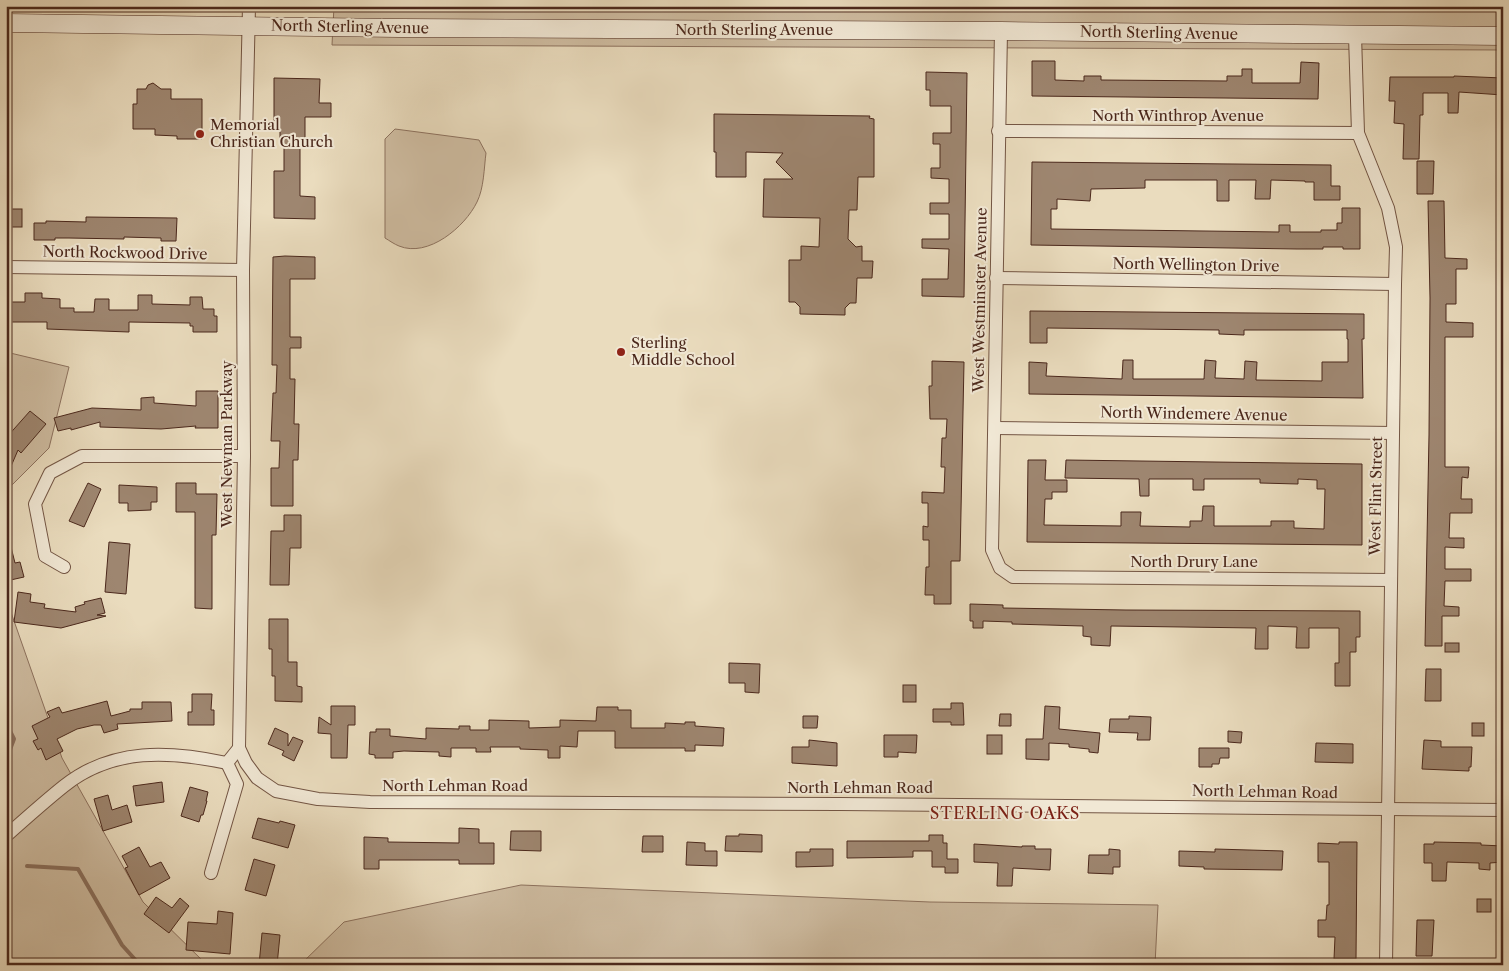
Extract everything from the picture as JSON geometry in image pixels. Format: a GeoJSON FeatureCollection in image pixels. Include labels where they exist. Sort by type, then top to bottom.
{"type":"FeatureCollection","features":[{"type":"Feature","properties":{"kind":"main road","name":"North Sterling Avenue"},"geometry":{"type":"LineString","coordinates":[[6,23],[1503,36]]}},
{"type":"Feature","properties":{"kind":"street","name":"West Newman Parkway"},"geometry":{"type":"LineString","coordinates":[[239,748],[244,456],[243,270],[249,6]]}},
{"type":"Feature","properties":{"kind":"street","name":"West Westminster Avenue"},"geometry":{"type":"LineString","coordinates":[[1000,568],[992,550],[1001,31]]}},
{"type":"Feature","properties":{"kind":"street","name":"West Flint Street"},"geometry":{"type":"LineString","coordinates":[[1355,35],[1358,133],[1388,208],[1396,247],[1386,965]]}},
{"type":"Feature","properties":{"kind":"street","name":"North Winthrop Avenue"},"geometry":{"type":"LineString","coordinates":[[998,131],[1358,133]]}},
{"type":"Feature","properties":{"kind":"street","name":"North Rockwood Drive"},"geometry":{"type":"LineString","coordinates":[[6,267],[243,270]]}},
{"type":"Feature","properties":{"kind":"street","name":"North Wellington Drive"},"geometry":{"type":"LineString","coordinates":[[996,278],[1394,284]]}},
{"type":"Feature","properties":{"kind":"street","name":"North Windemere Avenue"},"geometry":{"type":"LineString","coordinates":[[995,428],[1393,433]]}},
{"type":"Feature","properties":{"kind":"street"},"geometry":{"type":"LineString","coordinates":[[64,567],[45,556],[35,504],[50,473],[82,456],[244,456]]}},
{"type":"Feature","properties":{"kind":"street","name":"North Drury Lane"},"geometry":{"type":"LineString","coordinates":[[1000,568],[1013,577],[1392,580]]}},
{"type":"Feature","properties":{"kind":"street"},"geometry":{"type":"LineString","coordinates":[[227,763],[239,748]]}},
{"type":"Feature","properties":{"kind":"street","name":"North Lehman Road"},"geometry":{"type":"LineString","coordinates":[[239,748],[246,763],[257,778],[276,791],[318,799],[370,802],[1503,810]]}},
{"type":"Feature","properties":{"kind":"street"},"geometry":{"type":"LineString","coordinates":[[6,836],[65,785],[100,765],[125,758],[160,754],[193,756],[227,763]]}},
{"type":"Feature","properties":{"kind":"street"},"geometry":{"type":"LineString","coordinates":[[211,873],[237,784],[227,763]]}},
{"type":"Feature","properties":{"kind":"shaded area"},"geometry":{"type":"Polygon","coordinates":[[[334,6],[1503,6],[1503,50],[332,45],[334,6]]]}},
{"type":"Feature","properties":{"kind":"shaded area"},"geometry":{"type":"Polygon","coordinates":[[[395,129],[479,140],[486,153],[481,191],[471,212],[455,230],[433,244],[422,248],[410,249],[399,246],[385,238],[385,139],[395,129]]]}},
{"type":"Feature","properties":{"kind":"shaded area"},"geometry":{"type":"Polygon","coordinates":[[[6,352],[69,367],[49,448],[6,491],[6,352]]]}},
{"type":"Feature","properties":{"kind":"shaded area"},"geometry":{"type":"Polygon","coordinates":[[[6,598],[62,758],[143,902],[207,965],[6,965],[6,598]]]}},
{"type":"Feature","properties":{"kind":"shaded area"},"geometry":{"type":"Polygon","coordinates":[[[521,885],[930,902],[1158,905],[1155,965],[300,965],[344,922],[521,885]]]}},
{"type":"Feature","properties":{"kind":"building"},"geometry":{"type":"Polygon","coordinates":[[[1032,61],[1055,61],[1055,80],[1084,81],[1084,76],[1101,76],[1101,80],[1227,81],[1227,76],[1242,76],[1242,69],[1252,69],[1252,83],[1300,83],[1301,62],[1319,63],[1318,99],[1032,96],[1032,61]]]}},
{"type":"Feature","properties":{"kind":"building"},"geometry":{"type":"Polygon","coordinates":[[[926,72],[967,73],[964,297],[922,296],[922,279],[948,279],[949,249],[922,248],[922,239],[949,239],[949,214],[930,214],[930,203],[949,203],[949,179],[931,178],[931,168],[940,168],[940,144],[933,144],[933,133],[951,133],[951,106],[930,106],[930,90],[926,90],[926,72]]]}},
{"type":"Feature","properties":{"kind":"building"},"geometry":{"type":"Polygon","coordinates":[[[1454,76],[1503,78],[1503,95],[1459,92],[1458,113],[1448,113],[1448,93],[1423,93],[1423,115],[1420,115],[1419,159],[1403,159],[1404,124],[1394,123],[1395,101],[1389,101],[1390,77],[1454,76]]]}},
{"type":"Feature","properties":{"kind":"building"},"geometry":{"type":"Polygon","coordinates":[[[274,78],[320,79],[319,103],[331,103],[331,117],[305,117],[305,145],[300,145],[300,196],[315,197],[315,219],[274,218],[274,171],[284,171],[284,145],[280,145],[280,129],[274,128],[274,78]]]}},
{"type":"Feature","properties":{"kind":"building"},"geometry":{"type":"Polygon","coordinates":[[[153,83],[161,89],[171,89],[171,99],[202,99],[202,139],[177,139],[177,136],[155,135],[155,129],[133,129],[133,104],[137,104],[137,89],[146,89],[148,85],[153,83]]]}},
{"type":"Feature","properties":{"kind":"building"},"geometry":{"type":"Polygon","coordinates":[[[714,114],[870,116],[869,118],[874,119],[874,177],[858,177],[857,210],[849,210],[848,239],[856,247],[862,246],[862,261],[873,261],[872,278],[857,278],[856,303],[850,303],[845,308],[845,315],[800,314],[800,307],[795,302],[789,302],[789,260],[801,260],[801,246],[819,247],[820,218],[763,217],[764,179],[793,179],[776,162],[783,153],[746,152],[746,177],[716,177],[714,114]]]}},
{"type":"Feature","properties":{"kind":"building"},"geometry":{"type":"Polygon","coordinates":[[[1417,161],[1434,161],[1433,194],[1417,194],[1417,161]]]}},
{"type":"Feature","properties":{"kind":"building"},"geometry":{"type":"Polygon","coordinates":[[[1032,162],[1331,165],[1331,186],[1340,186],[1340,200],[1314,200],[1314,182],[1305,181],[1271,180],[1270,199],[1255,199],[1256,180],[1229,180],[1229,201],[1217,201],[1217,180],[1145,180],[1145,188],[1091,189],[1090,201],[1057,199],[1057,209],[1051,209],[1051,229],[1279,232],[1279,225],[1290,225],[1290,232],[1321,232],[1321,230],[1337,230],[1337,223],[1342,223],[1342,208],[1360,208],[1360,249],[1343,249],[1343,247],[1297,249],[1031,245],[1032,162]]]}},
{"type":"Feature","properties":{"kind":"building"},"geometry":{"type":"Polygon","coordinates":[[[1428,201],[1444,201],[1445,258],[1467,259],[1467,269],[1456,269],[1456,304],[1446,304],[1446,322],[1473,323],[1473,337],[1445,337],[1445,467],[1469,467],[1468,478],[1462,477],[1461,499],[1472,499],[1472,513],[1450,513],[1449,538],[1464,538],[1464,548],[1445,547],[1445,569],[1471,569],[1471,581],[1445,581],[1444,606],[1459,607],[1459,616],[1442,616],[1442,646],[1425,646],[1430,298],[1428,201]]]}},
{"type":"Feature","properties":{"kind":"building"},"geometry":{"type":"Polygon","coordinates":[[[6,209],[22,209],[22,227],[6,227],[6,209]]]}},
{"type":"Feature","properties":{"kind":"building"},"geometry":{"type":"Polygon","coordinates":[[[86,217],[177,218],[176,241],[161,241],[161,238],[124,237],[124,239],[55,238],[55,240],[34,240],[34,223],[46,223],[46,221],[86,222],[86,217]]]}},
{"type":"Feature","properties":{"kind":"building"},"geometry":{"type":"Polygon","coordinates":[[[273,257],[315,257],[315,279],[290,279],[290,337],[301,337],[301,348],[290,348],[290,379],[295,379],[294,424],[299,424],[298,460],[293,460],[293,506],[271,506],[271,468],[279,468],[280,441],[271,441],[273,393],[276,393],[277,365],[272,365],[273,257]]]}},
{"type":"Feature","properties":{"kind":"building"},"geometry":{"type":"Polygon","coordinates":[[[25,293],[42,293],[42,298],[60,299],[60,308],[74,308],[74,312],[94,312],[95,299],[109,299],[109,310],[138,310],[138,295],[152,295],[152,304],[190,305],[190,297],[202,297],[203,309],[214,309],[214,316],[217,316],[217,332],[193,332],[193,326],[190,326],[190,323],[129,322],[129,332],[47,329],[47,322],[6,322],[6,302],[25,302],[25,293]]]}},
{"type":"Feature","properties":{"kind":"building"},"geometry":{"type":"Polygon","coordinates":[[[1030,311],[1364,314],[1364,339],[1362,339],[1363,398],[1029,394],[1029,362],[1047,363],[1046,376],[1122,379],[1123,360],[1133,360],[1133,379],[1204,379],[1205,360],[1216,361],[1215,378],[1244,379],[1245,361],[1257,362],[1256,380],[1322,381],[1322,362],[1348,362],[1347,330],[1244,330],[1244,335],[1219,334],[1219,330],[1047,328],[1047,343],[1030,343],[1030,311]]]}},
{"type":"Feature","properties":{"kind":"building"},"geometry":{"type":"Polygon","coordinates":[[[932,361],[964,362],[960,561],[951,561],[951,604],[934,604],[934,595],[925,595],[926,567],[929,567],[929,540],[923,540],[923,526],[928,527],[928,503],[922,503],[922,492],[944,493],[945,467],[941,467],[942,438],[946,438],[947,419],[930,419],[929,386],[932,386],[932,361]]]}},
{"type":"Feature","properties":{"kind":"building"},"geometry":{"type":"Polygon","coordinates":[[[196,391],[218,391],[218,428],[195,428],[196,426],[161,429],[100,427],[100,422],[71,430],[71,428],[58,431],[54,418],[92,408],[141,410],[141,398],[154,397],[154,403],[196,406],[196,391]]]}},
{"type":"Feature","properties":{"kind":"building"},"geometry":{"type":"Polygon","coordinates":[[[30,411],[46,424],[21,453],[18,450],[6,478],[6,438],[30,411]]]}},
{"type":"Feature","properties":{"kind":"building"},"geometry":{"type":"Polygon","coordinates":[[[1028,460],[1046,460],[1045,480],[1067,480],[1067,492],[1052,492],[1052,499],[1045,499],[1044,525],[1121,526],[1121,512],[1141,512],[1140,526],[1190,527],[1190,521],[1202,521],[1203,506],[1214,506],[1214,526],[1271,526],[1271,521],[1294,521],[1294,528],[1324,529],[1325,489],[1317,489],[1317,480],[1298,479],[1298,484],[1260,483],[1260,479],[1204,479],[1204,490],[1193,490],[1193,479],[1149,479],[1149,496],[1140,496],[1139,479],[1065,478],[1066,460],[1362,464],[1362,545],[1027,542],[1028,460]]]}},
{"type":"Feature","properties":{"kind":"building"},"geometry":{"type":"Polygon","coordinates":[[[88,483],[101,489],[84,527],[69,521],[88,483]]]}},
{"type":"Feature","properties":{"kind":"building"},"geometry":{"type":"Polygon","coordinates":[[[176,483],[196,483],[196,494],[217,494],[216,535],[212,535],[212,609],[195,608],[195,512],[176,512],[176,483]]]}},
{"type":"Feature","properties":{"kind":"building"},"geometry":{"type":"Polygon","coordinates":[[[119,485],[157,487],[157,502],[151,502],[151,510],[128,511],[128,503],[119,503],[119,485]]]}},
{"type":"Feature","properties":{"kind":"building"},"geometry":{"type":"Polygon","coordinates":[[[284,515],[301,515],[301,548],[290,548],[289,585],[270,585],[271,531],[284,531],[284,515]]]}},
{"type":"Feature","properties":{"kind":"building"},"geometry":{"type":"Polygon","coordinates":[[[109,542],[130,544],[126,594],[105,592],[109,542]]]}},
{"type":"Feature","properties":{"kind":"building"},"geometry":{"type":"Polygon","coordinates":[[[6,543],[10,543],[15,563],[20,562],[24,577],[6,581],[6,543]]]}},
{"type":"Feature","properties":{"kind":"building"},"geometry":{"type":"Polygon","coordinates":[[[18,592],[31,594],[30,602],[45,604],[44,608],[76,612],[75,607],[85,604],[84,602],[101,598],[105,613],[97,615],[106,616],[61,628],[14,622],[18,592]]]}},
{"type":"Feature","properties":{"kind":"building"},"geometry":{"type":"Polygon","coordinates":[[[970,604],[1003,605],[1003,608],[1360,611],[1360,637],[1356,637],[1356,652],[1350,652],[1350,686],[1335,686],[1335,663],[1339,663],[1339,628],[1309,628],[1309,648],[1296,648],[1297,627],[1268,626],[1268,649],[1255,649],[1256,628],[1111,626],[1110,646],[1091,645],[1091,637],[1083,636],[1083,626],[1012,624],[1012,622],[983,621],[983,628],[973,628],[973,621],[970,621],[970,604]]]}},
{"type":"Feature","properties":{"kind":"building"},"geometry":{"type":"Polygon","coordinates":[[[269,619],[288,619],[288,662],[297,662],[297,686],[302,687],[302,702],[275,701],[275,676],[272,676],[272,649],[269,649],[269,619]]]}},
{"type":"Feature","properties":{"kind":"building"},"geometry":{"type":"Polygon","coordinates":[[[1445,643],[1459,643],[1459,652],[1445,652],[1445,643]]]}},
{"type":"Feature","properties":{"kind":"building"},"geometry":{"type":"Polygon","coordinates":[[[729,663],[760,664],[759,693],[745,692],[745,683],[729,683],[729,663]]]}},
{"type":"Feature","properties":{"kind":"building"},"geometry":{"type":"Polygon","coordinates":[[[1426,669],[1441,669],[1441,701],[1425,701],[1426,669]]]}},
{"type":"Feature","properties":{"kind":"building"},"geometry":{"type":"Polygon","coordinates":[[[903,685],[916,685],[916,702],[903,702],[903,685]]]}},
{"type":"Feature","properties":{"kind":"building"},"geometry":{"type":"Polygon","coordinates":[[[192,694],[212,694],[211,710],[214,710],[214,725],[188,725],[188,712],[192,712],[192,694]]]}},
{"type":"Feature","properties":{"kind":"building"},"geometry":{"type":"Polygon","coordinates":[[[107,701],[111,716],[130,711],[130,709],[142,709],[142,702],[171,702],[172,721],[117,724],[118,729],[104,733],[101,725],[77,729],[57,739],[63,751],[46,760],[41,748],[38,750],[33,741],[38,739],[32,726],[50,717],[47,712],[59,707],[62,713],[107,701]]]}},
{"type":"Feature","properties":{"kind":"building"},"geometry":{"type":"Polygon","coordinates":[[[951,703],[963,703],[964,725],[951,725],[951,722],[933,722],[933,709],[951,709],[951,703]]]}},
{"type":"Feature","properties":{"kind":"building"},"geometry":{"type":"Polygon","coordinates":[[[331,706],[355,706],[355,725],[348,725],[347,758],[331,758],[331,734],[318,733],[319,717],[331,725],[331,706]]]}},
{"type":"Feature","properties":{"kind":"building"},"geometry":{"type":"Polygon","coordinates":[[[1045,706],[1060,707],[1059,729],[1100,733],[1098,753],[1089,752],[1089,749],[1069,747],[1069,744],[1049,743],[1049,760],[1026,759],[1026,739],[1043,739],[1045,706]]]}},
{"type":"Feature","properties":{"kind":"building"},"geometry":{"type":"Polygon","coordinates":[[[597,707],[618,707],[618,710],[631,710],[631,728],[665,728],[665,723],[685,724],[685,722],[695,722],[695,726],[724,728],[723,746],[695,745],[695,751],[685,751],[685,748],[615,748],[615,731],[578,731],[577,747],[560,746],[560,758],[548,758],[548,750],[520,749],[520,747],[490,747],[491,752],[476,752],[476,748],[451,748],[451,757],[439,756],[439,752],[393,752],[393,758],[375,758],[375,755],[369,754],[370,732],[376,732],[376,729],[390,729],[390,736],[426,739],[426,728],[459,729],[459,726],[470,726],[470,730],[489,730],[489,720],[529,721],[529,728],[560,727],[560,720],[596,721],[597,707]]]}},
{"type":"Feature","properties":{"kind":"building"},"geometry":{"type":"Polygon","coordinates":[[[1000,714],[1011,714],[1011,726],[999,726],[1000,714]]]}},
{"type":"Feature","properties":{"kind":"building"},"geometry":{"type":"Polygon","coordinates":[[[803,716],[818,716],[817,728],[803,728],[803,716]]]}},
{"type":"Feature","properties":{"kind":"building"},"geometry":{"type":"Polygon","coordinates":[[[1129,716],[1151,717],[1150,740],[1137,740],[1138,733],[1109,732],[1110,719],[1129,719],[1129,716]]]}},
{"type":"Feature","properties":{"kind":"building"},"geometry":{"type":"Polygon","coordinates":[[[1472,723],[1484,723],[1484,736],[1472,736],[1472,723]]]}},
{"type":"Feature","properties":{"kind":"building"},"geometry":{"type":"Polygon","coordinates":[[[275,728],[288,734],[288,746],[293,737],[303,741],[294,761],[282,755],[284,751],[268,744],[275,728]]]}},
{"type":"Feature","properties":{"kind":"building"},"geometry":{"type":"Polygon","coordinates":[[[1228,731],[1242,732],[1241,743],[1228,742],[1228,731]]]}},
{"type":"Feature","properties":{"kind":"building"},"geometry":{"type":"Polygon","coordinates":[[[884,735],[917,735],[916,753],[898,752],[898,757],[884,757],[884,735]]]}},
{"type":"Feature","properties":{"kind":"building"},"geometry":{"type":"Polygon","coordinates":[[[987,735],[1002,735],[1002,754],[987,754],[987,735]]]}},
{"type":"Feature","properties":{"kind":"building"},"geometry":{"type":"Polygon","coordinates":[[[809,740],[837,743],[837,766],[792,763],[792,747],[809,747],[809,740]]]}},
{"type":"Feature","properties":{"kind":"building"},"geometry":{"type":"Polygon","coordinates":[[[1424,740],[1441,741],[1441,747],[1472,747],[1469,771],[1422,769],[1424,740]]]}},
{"type":"Feature","properties":{"kind":"building"},"geometry":{"type":"Polygon","coordinates":[[[1316,743],[1353,744],[1353,763],[1315,762],[1316,743]]]}},
{"type":"Feature","properties":{"kind":"building"},"geometry":{"type":"Polygon","coordinates":[[[1199,748],[1229,748],[1229,758],[1220,758],[1219,764],[1212,764],[1212,767],[1199,767],[1199,748]]]}},
{"type":"Feature","properties":{"kind":"building"},"geometry":{"type":"Polygon","coordinates":[[[162,782],[164,802],[136,806],[133,786],[162,782]]]}},
{"type":"Feature","properties":{"kind":"building"},"geometry":{"type":"Polygon","coordinates":[[[190,787],[208,792],[203,815],[201,815],[199,822],[181,816],[190,787]]]}},
{"type":"Feature","properties":{"kind":"building"},"geometry":{"type":"Polygon","coordinates":[[[108,795],[112,810],[127,805],[132,822],[103,831],[94,799],[108,795]]]}},
{"type":"Feature","properties":{"kind":"building"},"geometry":{"type":"Polygon","coordinates":[[[258,818],[295,825],[288,848],[252,838],[258,818]]]}},
{"type":"Feature","properties":{"kind":"building"},"geometry":{"type":"Polygon","coordinates":[[[459,828],[479,829],[479,843],[494,843],[494,864],[459,864],[459,860],[379,860],[379,869],[364,869],[364,837],[388,838],[388,842],[459,843],[459,828]]]}},
{"type":"Feature","properties":{"kind":"building"},"geometry":{"type":"Polygon","coordinates":[[[511,831],[541,831],[541,851],[510,850],[511,831]]]}},
{"type":"Feature","properties":{"kind":"building"},"geometry":{"type":"Polygon","coordinates":[[[739,834],[762,835],[762,852],[725,851],[726,836],[739,836],[739,834]]]}},
{"type":"Feature","properties":{"kind":"building"},"geometry":{"type":"Polygon","coordinates":[[[929,835],[943,835],[943,843],[947,843],[947,859],[958,859],[958,873],[945,873],[945,867],[932,867],[932,851],[913,851],[913,857],[847,858],[847,841],[929,841],[929,835]]]}},
{"type":"Feature","properties":{"kind":"building"},"geometry":{"type":"Polygon","coordinates":[[[643,836],[663,836],[663,852],[642,852],[643,836]]]}},
{"type":"Feature","properties":{"kind":"building"},"geometry":{"type":"Polygon","coordinates":[[[687,842],[705,843],[705,851],[717,851],[717,866],[686,865],[687,842]]]}},
{"type":"Feature","properties":{"kind":"building"},"geometry":{"type":"Polygon","coordinates":[[[1339,842],[1357,842],[1356,959],[1334,959],[1335,937],[1318,937],[1318,920],[1326,920],[1327,905],[1329,905],[1329,862],[1318,862],[1318,843],[1339,844],[1339,842]]]}},
{"type":"Feature","properties":{"kind":"building"},"geometry":{"type":"Polygon","coordinates":[[[1434,842],[1481,843],[1481,845],[1503,846],[1503,862],[1490,863],[1490,870],[1479,869],[1479,863],[1447,862],[1446,881],[1432,881],[1432,863],[1424,863],[1424,844],[1434,844],[1434,842]]]}},
{"type":"Feature","properties":{"kind":"building"},"geometry":{"type":"Polygon","coordinates":[[[974,844],[1035,846],[1035,849],[1051,849],[1050,870],[1013,868],[1012,886],[997,886],[998,863],[974,862],[974,844]]]}},
{"type":"Feature","properties":{"kind":"building"},"geometry":{"type":"Polygon","coordinates":[[[139,847],[150,867],[161,862],[170,878],[139,895],[125,868],[128,867],[122,856],[139,847]]]}},
{"type":"Feature","properties":{"kind":"building"},"geometry":{"type":"Polygon","coordinates":[[[810,849],[833,849],[833,866],[796,867],[796,852],[810,852],[810,849]]]}},
{"type":"Feature","properties":{"kind":"building"},"geometry":{"type":"Polygon","coordinates":[[[1109,849],[1120,850],[1120,867],[1113,867],[1113,874],[1088,873],[1089,855],[1109,855],[1109,849]]]}},
{"type":"Feature","properties":{"kind":"building"},"geometry":{"type":"Polygon","coordinates":[[[1215,849],[1283,851],[1282,870],[1204,869],[1204,867],[1179,866],[1179,851],[1215,852],[1215,849]]]}},
{"type":"Feature","properties":{"kind":"building"},"geometry":{"type":"Polygon","coordinates":[[[254,859],[275,865],[266,896],[245,890],[254,859]]]}},
{"type":"Feature","properties":{"kind":"building"},"geometry":{"type":"Polygon","coordinates":[[[156,897],[172,908],[180,898],[189,906],[169,933],[144,914],[156,897]]]}},
{"type":"Feature","properties":{"kind":"building"},"geometry":{"type":"Polygon","coordinates":[[[1477,899],[1491,899],[1491,912],[1477,912],[1477,899]]]}},
{"type":"Feature","properties":{"kind":"building"},"geometry":{"type":"Polygon","coordinates":[[[218,911],[233,913],[230,954],[186,950],[188,922],[217,924],[218,911]]]}},
{"type":"Feature","properties":{"kind":"building"},"geometry":{"type":"Polygon","coordinates":[[[1417,920],[1434,920],[1432,956],[1416,956],[1417,920]]]}},
{"type":"Feature","properties":{"kind":"building"},"geometry":{"type":"Polygon","coordinates":[[[262,933],[280,935],[277,965],[259,965],[262,933]]]}},
{"type":"Feature","properties":{"kind":"waterway"},"geometry":{"type":"LineString","coordinates":[[6,723],[14,739],[6,760]]}},
{"type":"Feature","properties":{"kind":"waterway"},"geometry":{"type":"LineString","coordinates":[[27,866],[78,869],[122,945],[140,965]]}},
{"type":"Feature","properties":{"kind":"place","name":"Memorial Christian Church"},"geometry":{"type":"Point","coordinates":[200,134]}},
{"type":"Feature","properties":{"kind":"place","name":"Sterling Middle School"},"geometry":{"type":"Point","coordinates":[621,352]}},
{"type":"Feature","properties":{"kind":"district","name":"STERLING OAKS"},"geometry":{"type":"Point","coordinates":[1005,813]}}]}
